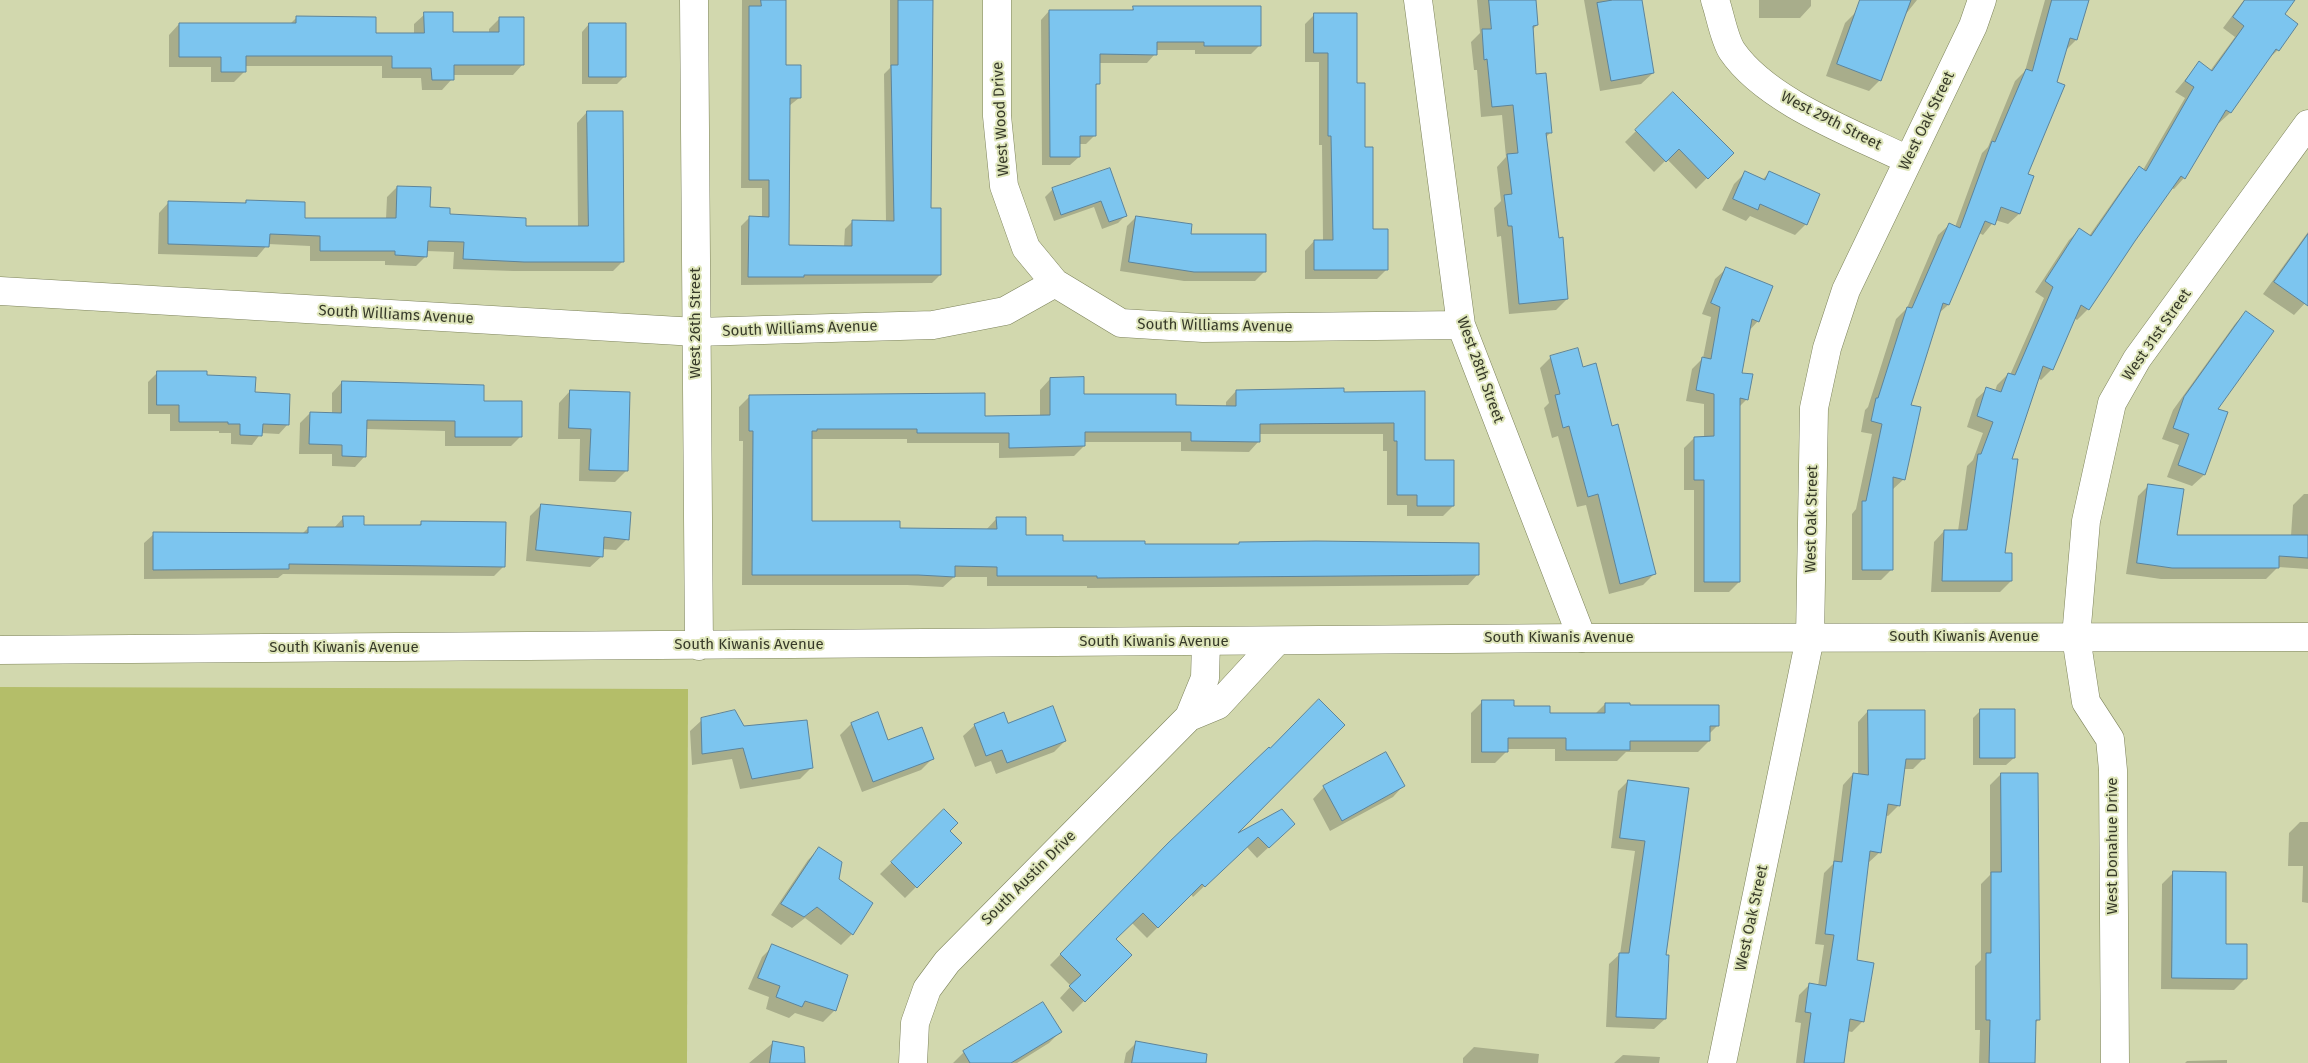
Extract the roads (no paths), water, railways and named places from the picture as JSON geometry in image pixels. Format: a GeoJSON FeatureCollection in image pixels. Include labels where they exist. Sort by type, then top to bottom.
{"type":"FeatureCollection","features":[{"type":"Feature","properties":{"kind":"street","name":"West 26th Street"},"geometry":{"type":"LineString","coordinates":[[694,0],[699,646]]}},
{"type":"Feature","properties":{"kind":"street","name":"West Wood Drive"},"geometry":{"type":"LineString","coordinates":[[998,0],[997,116],[1004,186],[1026,248],[1055,282]]}},
{"type":"Feature","properties":{"kind":"street","name":"West 28th Street"},"geometry":{"type":"LineString","coordinates":[[1418,0],[1461,325],[1582,638]]}},
{"type":"Feature","properties":{"kind":"street","name":"West 29th Street"},"geometry":{"type":"LineString","coordinates":[[1715,0],[1731,50],[1768,89],[1798,106],[1908,160]]}},
{"type":"Feature","properties":{"kind":"street","name":"West Oak Street"},"geometry":{"type":"LineString","coordinates":[[1722,1063],[1810,638],[1814,408],[1828,348],[1846,290],[1973,26],[1982,0]]}},
{"type":"Feature","properties":{"kind":"street","name":"West 31st Street"},"geometry":{"type":"LineString","coordinates":[[2076,637],[2086,521],[2112,403],[2137,359],[2308,124]]}},
{"type":"Feature","properties":{"kind":"street","name":"South Williams Avenue"},"geometry":{"type":"LineString","coordinates":[[0,291],[696,332],[932,325],[1005,311],[1055,282],[1121,323],[1203,328],[1461,325]]}},
{"type":"Feature","properties":{"kind":"street","name":"West Donahue Drive"},"geometry":{"type":"LineString","coordinates":[[2076,637],[2086,702],[2110,739],[2113,770],[2114,1063]]}},
{"type":"Feature","properties":{"kind":"street","name":"South Kiwanis Avenue"},"geometry":{"type":"LineString","coordinates":[[0,650],[1277,642],[1582,638],[2308,637]]}},
{"type":"Feature","properties":{"kind":"street","name":"South Austin Drive"},"geometry":{"type":"LineString","coordinates":[[1189,717],[1205,678],[1206,642]]}},
{"type":"Feature","properties":{"kind":"street","name":"South Austin Drive"},"geometry":{"type":"LineString","coordinates":[[913,1063],[915,1023],[927,989],[947,962],[1189,717],[1218,704],[1277,642]]}}]}
